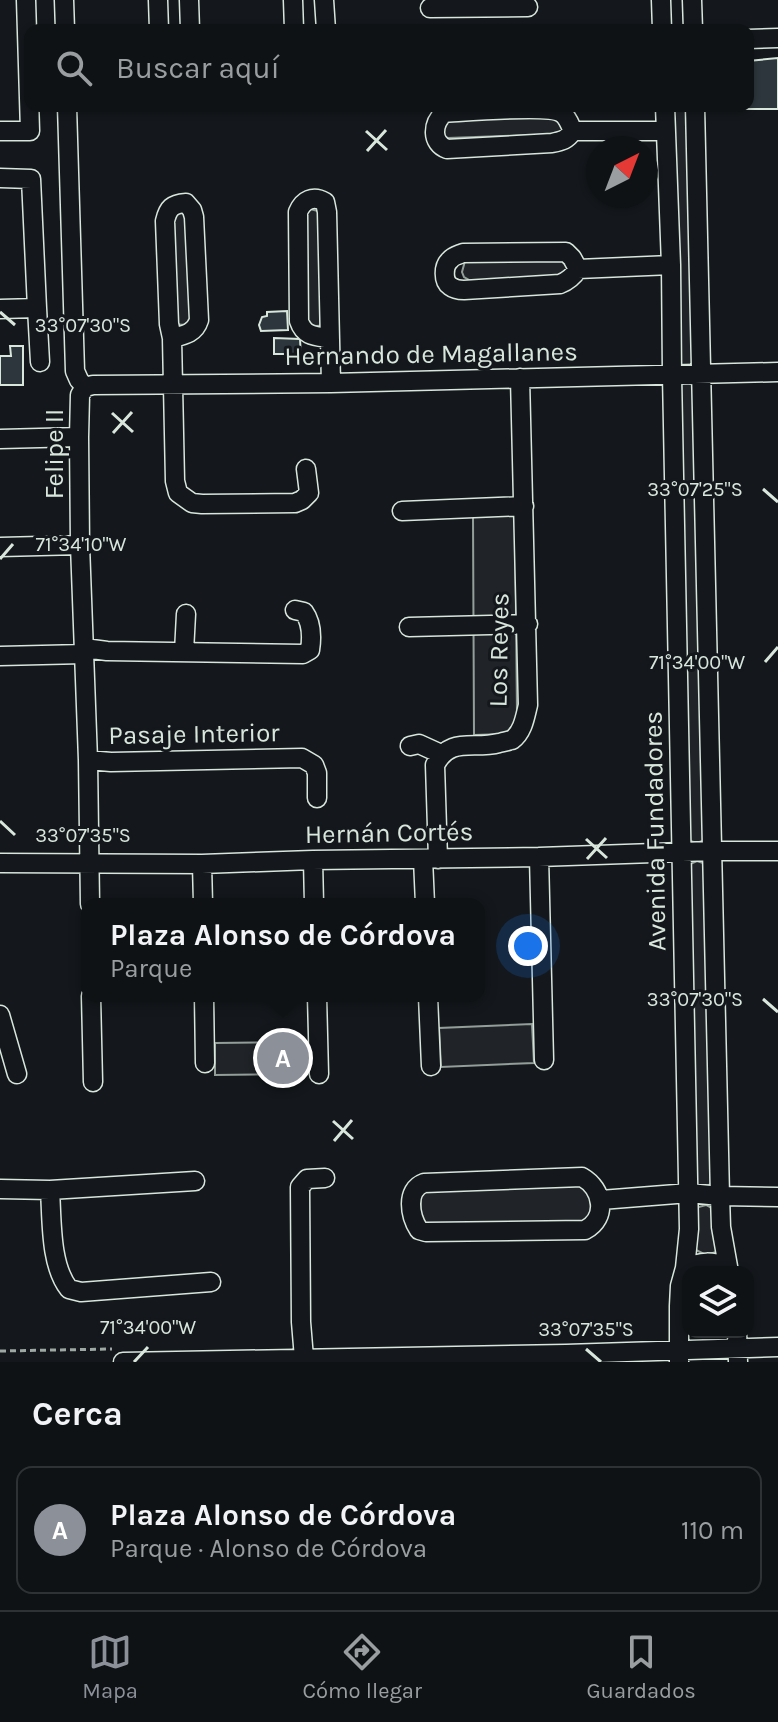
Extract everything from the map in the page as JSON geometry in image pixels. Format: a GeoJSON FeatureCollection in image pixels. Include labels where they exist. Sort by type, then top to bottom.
{"type":"FeatureCollection","features":[{"type":"Feature","properties":{"kind":"street"},"geometry":{"type":"LineString","coordinates":[[26,0],[27,24]]}},
{"type":"Feature","properties":{"kind":"street"},"geometry":{"type":"LineString","coordinates":[[64,0],[65,24]]}},
{"type":"Feature","properties":{"kind":"street"},"geometry":{"type":"LineString","coordinates":[[158,0],[159,24]]}},
{"type":"Feature","properties":{"kind":"street"},"geometry":{"type":"LineString","coordinates":[[189,0],[190,24]]}},
{"type":"Feature","properties":{"kind":"street"},"geometry":{"type":"LineString","coordinates":[[293,0],[294,24]]}},
{"type":"Feature","properties":{"kind":"street"},"geometry":{"type":"LineString","coordinates":[[324,0],[326,24]]}},
{"type":"Feature","properties":{"kind":"street"},"geometry":{"type":"LineString","coordinates":[[661,0],[662,24]]}},
{"type":"Feature","properties":{"kind":"street"},"geometry":{"type":"LineString","coordinates":[[692,0],[693,24]]}},
{"type":"Feature","properties":{"kind":"street"},"geometry":{"type":"LineString","coordinates":[[430,8],[504,3],[528,7]]}},
{"type":"Feature","properties":{"kind":"street"},"geometry":{"type":"LineString","coordinates":[[754,39],[778,38]]}},
{"type":"Feature","properties":{"kind":"street"},"geometry":{"type":"LineString","coordinates":[[0,131],[30,131],[29,112]]}},
{"type":"Feature","properties":{"kind":"street","name":"Felipe II"},"geometry":{"type":"LineString","coordinates":[[67,112],[75,371],[85,387],[80,395],[80,545],[90,898]]}},
{"type":"Feature","properties":{"kind":"street"},"geometry":{"type":"LineString","coordinates":[[475,112],[444,113],[439,117],[435,129],[440,146],[447,149],[552,143],[569,137],[573,131]]}},
{"type":"Feature","properties":{"kind":"street"},"geometry":{"type":"LineString","coordinates":[[559,112],[573,131]]}},
{"type":"Feature","properties":{"kind":"street","name":"Avenida Fundadores"},"geometry":{"type":"LineString","coordinates":[[665,112],[671,265],[689,1193],[685,1266]]}},
{"type":"Feature","properties":{"kind":"street"},"geometry":{"type":"LineString","coordinates":[[695,112],[720,1196],[727,1266]]}},
{"type":"Feature","properties":{"kind":"street"},"geometry":{"type":"LineString","coordinates":[[573,131],[665,131]]}},
{"type":"Feature","properties":{"kind":"street"},"geometry":{"type":"LineString","coordinates":[[0,178],[31,179],[40,362]]}},
{"type":"Feature","properties":{"kind":"street"},"geometry":{"type":"LineString","coordinates":[[329,338],[306,333],[299,321],[298,212],[308,199],[325,202],[327,212],[331,383]]}},
{"type":"Feature","properties":{"kind":"street"},"geometry":{"type":"LineString","coordinates":[[172,338],[190,333],[197,328],[199,320],[194,217],[186,203],[176,203],[171,207],[165,221],[172,338],[175,481],[178,493],[192,503],[202,504],[295,503],[309,493],[306,469]]}},
{"type":"Feature","properties":{"kind":"street"},"geometry":{"type":"LineString","coordinates":[[566,252],[578,269],[560,284],[464,290],[448,285],[445,277],[445,268],[450,260],[463,253],[566,252]]}},
{"type":"Feature","properties":{"kind":"street"},"geometry":{"type":"LineString","coordinates":[[578,269],[671,265]]}},
{"type":"Feature","properties":{"kind":"street"},"geometry":{"type":"LineString","coordinates":[[0,309],[37,308]]}},
{"type":"Feature","properties":{"kind":"street","name":"Hernando de Magallanes"},"geometry":{"type":"LineString","coordinates":[[85,387],[778,372]]}},
{"type":"Feature","properties":{"kind":"street","name":"Los Reyes"},"geometry":{"type":"LineString","coordinates":[[441,754],[454,747],[492,745],[511,740],[523,726],[528,705],[520,378]]}},
{"type":"Feature","properties":{"kind":"street"},"geometry":{"type":"LineString","coordinates":[[0,439],[79,437]]}},
{"type":"Feature","properties":{"kind":"street"},"geometry":{"type":"LineString","coordinates":[[402,511],[524,506]]}},
{"type":"Feature","properties":{"kind":"street"},"geometry":{"type":"LineString","coordinates":[[0,547],[80,545]]}},
{"type":"Feature","properties":{"kind":"street"},"geometry":{"type":"LineString","coordinates":[[0,656],[84,651],[303,654],[310,650],[308,617],[304,612],[295,610]]}},
{"type":"Feature","properties":{"kind":"street"},"geometry":{"type":"LineString","coordinates":[[184,652],[186,614]]}},
{"type":"Feature","properties":{"kind":"street"},"geometry":{"type":"LineString","coordinates":[[409,627],[528,624]]}},
{"type":"Feature","properties":{"kind":"street"},"geometry":{"type":"LineString","coordinates":[[410,746],[419,744],[441,754],[435,765],[431,859],[426,898]]}},
{"type":"Feature","properties":{"kind":"street","name":"Pasaje Interior"},"geometry":{"type":"LineString","coordinates":[[88,760],[302,758],[314,765],[317,798]]}},
{"type":"Feature","properties":{"kind":"street","name":"Hernán Cortés"},"geometry":{"type":"LineString","coordinates":[[0,863],[202,864],[778,851]]}},
{"type":"Feature","properties":{"kind":"street"},"geometry":{"type":"LineString","coordinates":[[539,857],[544,1060]]}},
{"type":"Feature","properties":{"kind":"street"},"geometry":{"type":"LineString","coordinates":[[313,860],[314,898]]}},
{"type":"Feature","properties":{"kind":"street"},"geometry":{"type":"LineString","coordinates":[[202,864],[203,898]]}},
{"type":"Feature","properties":{"kind":"street"},"geometry":{"type":"LineString","coordinates":[[91,1002],[93,1082]]}},
{"type":"Feature","properties":{"kind":"street"},"geometry":{"type":"LineString","coordinates":[[204,1002],[205,1063]]}},
{"type":"Feature","properties":{"kind":"street"},"geometry":{"type":"LineString","coordinates":[[317,1002],[319,1074]]}},
{"type":"Feature","properties":{"kind":"street"},"geometry":{"type":"LineString","coordinates":[[428,1002],[431,1066]]}},
{"type":"Feature","properties":{"kind":"street"},"geometry":{"type":"LineString","coordinates":[[0,1015],[17,1074]]}},
{"type":"Feature","properties":{"kind":"street"},"geometry":{"type":"LineString","coordinates":[[582,1177],[595,1188],[601,1200],[598,1219],[593,1226],[575,1231],[426,1232],[419,1230],[411,1213],[413,1193],[418,1185],[424,1183],[582,1177]]}},
{"type":"Feature","properties":{"kind":"street"},"geometry":{"type":"LineString","coordinates":[[304,1358],[300,1187],[307,1179],[325,1178]]}},
{"type":"Feature","properties":{"kind":"street"},"geometry":{"type":"LineString","coordinates":[[0,1189],[50,1190],[195,1181]]}},
{"type":"Feature","properties":{"kind":"street"},"geometry":{"type":"LineString","coordinates":[[50,1190],[57,1265],[62,1281],[69,1289],[81,1292],[211,1282]]}},
{"type":"Feature","properties":{"kind":"street"},"geometry":{"type":"LineString","coordinates":[[601,1200],[689,1193],[778,1197]]}},
{"type":"Feature","properties":{"kind":"street"},"geometry":{"type":"LineString","coordinates":[[690,1266],[710,1262],[719,1266]]}},
{"type":"Feature","properties":{"kind":"street","name":"Avenida Fundadores"},"geometry":{"type":"LineString","coordinates":[[679,1356],[682,1279]]}},
{"type":"Feature","properties":{"kind":"street"},"geometry":{"type":"LineString","coordinates":[[123,1362],[566,1354],[679,1356],[737,1347],[778,1347]]}},
{"type":"Feature","properties":{"kind":"shaded area"},"geometry":{"type":"Polygon","coordinates":[[[672,112],[689,112],[695,365],[686,368],[677,365],[672,112]]]}},
{"type":"Feature","properties":{"kind":"shaded area"},"geometry":{"type":"Polygon","coordinates":[[[561,118],[566,124],[561,134],[448,138],[443,136],[441,123],[448,119],[561,118]]]}},
{"type":"Feature","properties":{"kind":"shaded area"},"geometry":{"type":"Polygon","coordinates":[[[185,210],[193,319],[182,325],[177,324],[170,212],[185,210]]]}},
{"type":"Feature","properties":{"kind":"shaded area"},"geometry":{"type":"Polygon","coordinates":[[[306,211],[318,211],[322,325],[318,326],[308,322],[306,211]]]}},
{"type":"Feature","properties":{"kind":"shaded area"},"geometry":{"type":"Polygon","coordinates":[[[563,258],[569,261],[567,277],[471,281],[462,272],[465,261],[563,258]]]}},
{"type":"Feature","properties":{"kind":"shaded area"},"geometry":{"type":"Polygon","coordinates":[[[686,382],[696,386],[707,839],[697,843],[687,840],[678,386],[686,382]]]}},
{"type":"Feature","properties":{"kind":"shaded area"},"geometry":{"type":"Polygon","coordinates":[[[515,515],[517,715],[515,723],[505,734],[474,735],[473,517],[515,515]]]}},
{"type":"Feature","properties":{"kind":"shaded area"},"geometry":{"type":"Polygon","coordinates":[[[697,861],[706,864],[711,1184],[704,1187],[694,1184],[688,865],[697,861]]]}},
{"type":"Feature","properties":{"kind":"shaded area"},"geometry":{"type":"Polygon","coordinates":[[[532,1024],[534,1063],[441,1067],[439,1028],[532,1024]]]}},
{"type":"Feature","properties":{"kind":"shaded area"},"geometry":{"type":"Polygon","coordinates":[[[305,1042],[306,1074],[215,1075],[215,1043],[305,1042]]]}},
{"type":"Feature","properties":{"kind":"shaded area"},"geometry":{"type":"Polygon","coordinates":[[[573,1183],[589,1190],[592,1216],[587,1223],[430,1226],[420,1222],[421,1189],[573,1183]]]}},
{"type":"Feature","properties":{"kind":"shaded area"},"geometry":{"type":"Polygon","coordinates":[[[706,1205],[715,1210],[716,1252],[706,1255],[696,1250],[695,1208],[706,1205]]]}},
{"type":"Feature","properties":{"kind":"building"},"geometry":{"type":"Polygon","coordinates":[[[778,58],[778,109],[754,109],[754,60],[778,58]]]}},
{"type":"Feature","properties":{"kind":"building"},"geometry":{"type":"Polygon","coordinates":[[[287,311],[288,330],[261,331],[259,325],[267,312],[287,311]]]}},
{"type":"Feature","properties":{"kind":"building"},"geometry":{"type":"Polygon","coordinates":[[[274,338],[300,339],[301,357],[285,358],[285,354],[274,354],[274,338]]]}},
{"type":"Feature","properties":{"kind":"building"},"geometry":{"type":"Polygon","coordinates":[[[10,346],[23,346],[23,385],[0,385],[0,356],[11,356],[10,346]]]}},
{"type":"Feature","properties":{"kind":"place","name":"Plaza Alonso de Córdova"},"geometry":{"type":"Point","coordinates":[283,1058]}}]}
